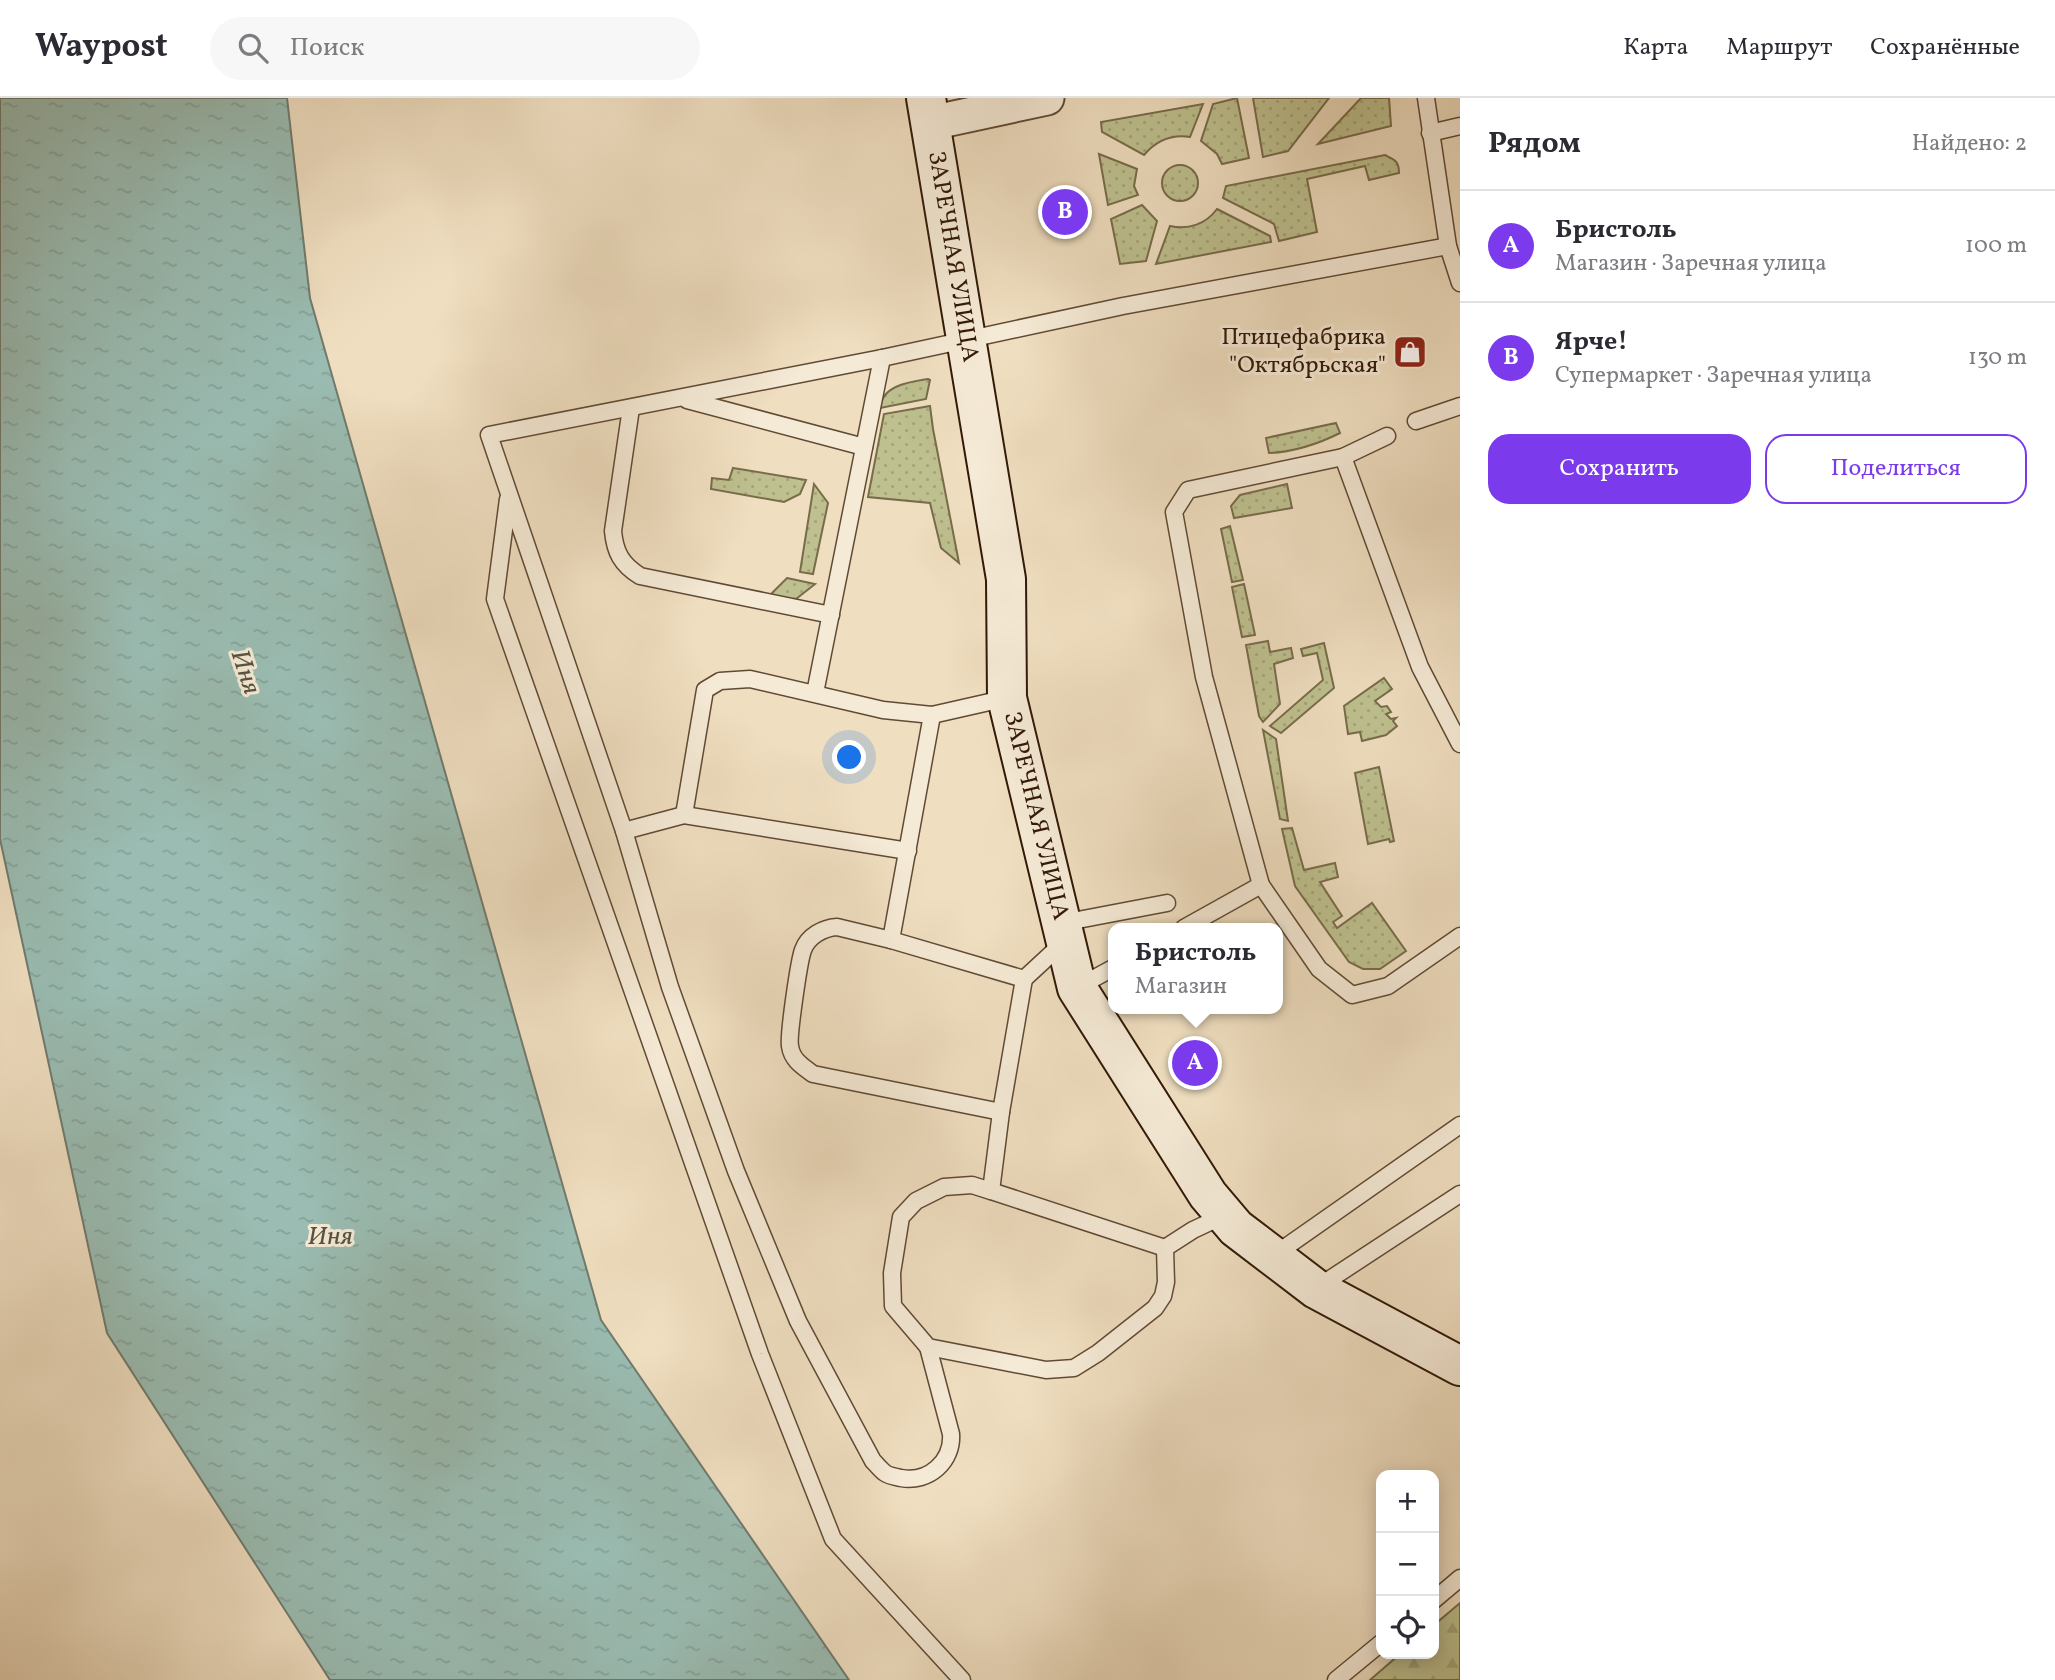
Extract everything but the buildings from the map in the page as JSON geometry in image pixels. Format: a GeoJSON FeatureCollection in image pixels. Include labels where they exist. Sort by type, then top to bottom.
{"type":"FeatureCollection","features":[{"type":"Feature","properties":{"kind":"street"},"geometry":{"type":"LineString","coordinates":[[928,110],[1047,98]]}},
{"type":"Feature","properties":{"kind":"street","name":"ЗАРЕЧНАЯ УЛИЦА"},"geometry":{"type":"LineString","coordinates":[[928,110],[1006,579],[1007,698],[1076,988],[1208,1195],[1236,1228],[1315,1289],[1460,1366]]}},
{"type":"Feature","properties":{"kind":"lane"},"geometry":{"type":"LineString","coordinates":[[1426,98],[1448,246],[1460,283]]}},
{"type":"Feature","properties":{"kind":"lane"},"geometry":{"type":"LineString","coordinates":[[1430,133],[1460,126]]}},
{"type":"Feature","properties":{"kind":"lane"},"geometry":{"type":"LineString","coordinates":[[1226,1215],[1165,1248],[972,1185],[944,1187],[916,1201],[901,1217],[892,1273],[893,1306],[928,1348],[952,1447],[940,1465],[926,1477],[908,1479],[887,1475],[873,1461],[798,1321],[741,1184],[670,988],[624,831],[489,435],[882,358],[1123,306],[1448,246]]}},
{"type":"Feature","properties":{"kind":"lane"},"geometry":{"type":"LineString","coordinates":[[815,693],[882,358]]}},
{"type":"Feature","properties":{"kind":"lane"},"geometry":{"type":"LineString","coordinates":[[681,398],[864,447]]}},
{"type":"Feature","properties":{"kind":"lane"},"geometry":{"type":"LineString","coordinates":[[1416,421],[1460,406]]}},
{"type":"Feature","properties":{"kind":"lane"},"geometry":{"type":"LineString","coordinates":[[632,408],[613,531],[614,547],[620,559],[640,576],[831,615]]}},
{"type":"Feature","properties":{"kind":"lane"},"geometry":{"type":"LineString","coordinates":[[1387,436],[1343,457],[1188,490],[1174,512],[1204,677],[1261,885],[1320,969],[1352,995],[1388,986],[1460,936]]}},
{"type":"Feature","properties":{"kind":"lane"},"geometry":{"type":"LineString","coordinates":[[1343,457],[1420,667],[1460,744]]}},
{"type":"Feature","properties":{"kind":"lane"},"geometry":{"type":"LineString","coordinates":[[508,493],[495,599],[760,1354],[833,1539],[962,1680]]}},
{"type":"Feature","properties":{"kind":"lane"},"geometry":{"type":"LineString","coordinates":[[684,815],[705,690],[720,681],[750,678],[883,710],[932,715],[1007,698]]}},
{"type":"Feature","properties":{"kind":"lane"},"geometry":{"type":"LineString","coordinates":[[891,940],[932,715]]}},
{"type":"Feature","properties":{"kind":"lane"},"geometry":{"type":"LineString","coordinates":[[624,831],[684,815],[908,851]]}},
{"type":"Feature","properties":{"kind":"lane"},"geometry":{"type":"LineString","coordinates":[[1193,923],[1261,885]]}},
{"type":"Feature","properties":{"kind":"lane"},"geometry":{"type":"LineString","coordinates":[[991,1191],[1001,1112],[1024,979],[1064,932],[1167,903]]}},
{"type":"Feature","properties":{"kind":"lane"},"geometry":{"type":"LineString","coordinates":[[1001,1112],[813,1074],[796,1061],[789,1045],[803,948],[812,936],[828,928],[837,927],[1024,979]]}},
{"type":"Feature","properties":{"kind":"lane"},"geometry":{"type":"LineString","coordinates":[[1076,988],[1108,971]]}},
{"type":"Feature","properties":{"kind":"lane"},"geometry":{"type":"LineString","coordinates":[[1271,1257],[1460,1125]]}},
{"type":"Feature","properties":{"kind":"lane"},"geometry":{"type":"LineString","coordinates":[[1315,1289],[1460,1194]]}},
{"type":"Feature","properties":{"kind":"lane"},"geometry":{"type":"LineString","coordinates":[[928,1348],[1046,1370],[1074,1368],[1098,1353],[1155,1308],[1163,1296],[1166,1282],[1165,1248]]}},
{"type":"Feature","properties":{"kind":"lane"},"geometry":{"type":"LineString","coordinates":[[1439,1596],[1460,1578]]}},
{"type":"Feature","properties":{"kind":"lane"},"geometry":{"type":"LineString","coordinates":[[1344,1677],[1376,1648]]}},
{"type":"Feature","properties":{"kind":"green space"},"geometry":{"type":"Polygon","coordinates":[[[1237,98],[1249,158],[1222,164],[1217,154],[1201,141],[1213,104],[1237,98]]]}},
{"type":"Feature","properties":{"kind":"green space"},"geometry":{"type":"Polygon","coordinates":[[[1253,98],[1329,98],[1288,151],[1263,157],[1253,98]]]}},
{"type":"Feature","properties":{"kind":"green space"},"geometry":{"type":"Polygon","coordinates":[[[1361,98],[1389,98],[1391,126],[1318,144],[1361,98]]]}},
{"type":"Feature","properties":{"kind":"green space"},"geometry":{"type":"Polygon","coordinates":[[[1203,104],[1190,137],[1164,140],[1144,155],[1102,132],[1101,122],[1203,104]]]}},
{"type":"Feature","properties":{"kind":"green space"},"geometry":{"type":"Polygon","coordinates":[[[1099,154],[1137,169],[1134,186],[1138,195],[1108,205],[1099,154]]]}},
{"type":"Feature","properties":{"kind":"green space"},"geometry":{"type":"Polygon","coordinates":[[[1385,155],[1396,161],[1399,173],[1369,180],[1365,166],[1307,179],[1317,232],[1279,241],[1274,224],[1223,198],[1226,186],[1385,155]]]}},
{"type":"Feature","properties":{"kind":"green space"},"geometry":{"type":"Polygon","coordinates":[[[1180,165],[1193,170],[1198,183],[1193,196],[1180,201],[1167,196],[1162,183],[1167,170],[1180,165]]]}},
{"type":"Feature","properties":{"kind":"green space"},"geometry":{"type":"Polygon","coordinates":[[[1142,205],[1157,221],[1146,261],[1120,264],[1111,219],[1142,205]]]}},
{"type":"Feature","properties":{"kind":"green space"},"geometry":{"type":"Polygon","coordinates":[[[1217,209],[1270,236],[1271,242],[1156,264],[1170,226],[1196,225],[1208,219],[1217,209]]]}},
{"type":"Feature","properties":{"kind":"green space"},"geometry":{"type":"Polygon","coordinates":[[[928,379],[926,399],[880,408],[882,400],[891,390],[905,383],[928,379]]]}},
{"type":"Feature","properties":{"kind":"green space"},"geometry":{"type":"Polygon","coordinates":[[[930,406],[959,563],[941,548],[930,503],[868,497],[884,414],[930,406]]]}},
{"type":"Feature","properties":{"kind":"green space"},"geometry":{"type":"Polygon","coordinates":[[[1336,423],[1340,433],[1332,437],[1296,449],[1269,453],[1266,438],[1336,423]]]}},
{"type":"Feature","properties":{"kind":"green space"},"geometry":{"type":"Polygon","coordinates":[[[733,468],[806,480],[800,494],[784,502],[711,489],[712,478],[729,480],[733,468]]]}},
{"type":"Feature","properties":{"kind":"green space"},"geometry":{"type":"Polygon","coordinates":[[[814,484],[828,503],[813,574],[800,572],[814,484]]]}},
{"type":"Feature","properties":{"kind":"green space"},"geometry":{"type":"Polygon","coordinates":[[[1287,484],[1292,508],[1234,518],[1231,506],[1240,495],[1287,484]]]}},
{"type":"Feature","properties":{"kind":"green space"},"geometry":{"type":"Polygon","coordinates":[[[1230,526],[1243,580],[1232,582],[1221,529],[1230,526]]]}},
{"type":"Feature","properties":{"kind":"green space"},"geometry":{"type":"Polygon","coordinates":[[[787,578],[815,584],[791,603],[768,597],[787,578]]]}},
{"type":"Feature","properties":{"kind":"green space"},"geometry":{"type":"Polygon","coordinates":[[[1244,584],[1255,635],[1242,637],[1232,587],[1244,584]]]}},
{"type":"Feature","properties":{"kind":"green space"},"geometry":{"type":"Polygon","coordinates":[[[1268,641],[1270,652],[1291,648],[1293,658],[1274,664],[1280,704],[1263,722],[1259,716],[1246,645],[1268,641]]]}},
{"type":"Feature","properties":{"kind":"green space"},"geometry":{"type":"Polygon","coordinates":[[[1324,643],[1334,688],[1281,733],[1270,726],[1323,680],[1317,653],[1303,656],[1301,649],[1324,643]]]}},
{"type":"Feature","properties":{"kind":"green space"},"geometry":{"type":"Polygon","coordinates":[[[1384,678],[1392,689],[1375,701],[1381,707],[1387,706],[1391,712],[1386,714],[1391,719],[1396,718],[1393,721],[1397,726],[1386,735],[1362,741],[1360,732],[1348,734],[1344,706],[1384,678]]]}},
{"type":"Feature","properties":{"kind":"green space"},"geometry":{"type":"Polygon","coordinates":[[[1263,730],[1276,739],[1288,821],[1280,819],[1263,730]]]}},
{"type":"Feature","properties":{"kind":"green space"},"geometry":{"type":"Polygon","coordinates":[[[1379,767],[1394,841],[1390,842],[1389,839],[1368,844],[1355,773],[1379,767]]]}},
{"type":"Feature","properties":{"kind":"green space"},"geometry":{"type":"Polygon","coordinates":[[[1292,828],[1304,870],[1335,863],[1338,877],[1320,882],[1342,916],[1333,922],[1337,928],[1372,903],[1406,951],[1380,969],[1363,969],[1349,962],[1295,886],[1282,829],[1292,828]]]}},
{"type":"Feature","properties":{"kind":"green space"},"geometry":{"type":"Polygon","coordinates":[[[1460,1603],[1460,1680],[1370,1680],[1394,1659],[1439,1659],[1439,1621],[1460,1603]]]}},
{"type":"Feature","properties":{"kind":"water","name":"Иня"},"geometry":{"type":"Polygon","coordinates":[[[0,98],[287,98],[310,298],[601,1320],[849,1680],[330,1680],[107,1333],[0,839],[0,98]]]}},
{"type":"Feature","properties":{"kind":"place","name":"Ярче!"},"geometry":{"type":"Point","coordinates":[1065,212]}},
{"type":"Feature","properties":{"kind":"place","name":"Птицефабрика \"Октябрьская\""},"geometry":{"type":"Point","coordinates":[1410,352]}},
{"type":"Feature","properties":{"kind":"place","name":"Бристоль"},"geometry":{"type":"Point","coordinates":[1195,1063]}}]}
